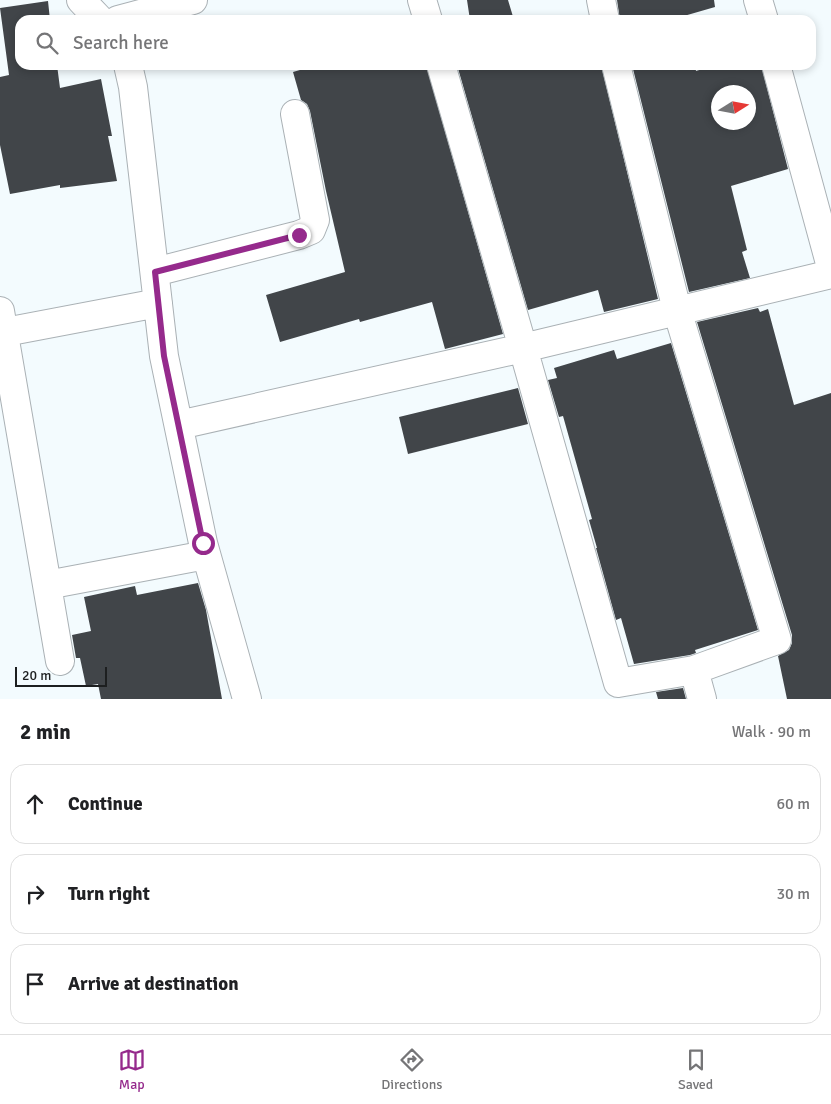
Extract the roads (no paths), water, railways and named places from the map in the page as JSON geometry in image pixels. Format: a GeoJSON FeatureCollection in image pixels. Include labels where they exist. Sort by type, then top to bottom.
{"type":"FeatureCollection","features":[{"type":"Feature","properties":{"kind":"street"},"geometry":{"type":"LineString","coordinates":[[81,0],[95,15]]}},
{"type":"Feature","properties":{"kind":"street"},"geometry":{"type":"LineString","coordinates":[[137,15],[193,0]]}},
{"type":"Feature","properties":{"kind":"street"},"geometry":{"type":"LineString","coordinates":[[422,0],[426,15]]}},
{"type":"Feature","properties":{"kind":"street"},"geometry":{"type":"LineString","coordinates":[[601,0],[604,15]]}},
{"type":"Feature","properties":{"kind":"street"},"geometry":{"type":"LineString","coordinates":[[758,0],[762,15]]}},
{"type":"Feature","properties":{"kind":"street"},"geometry":{"type":"LineString","coordinates":[[129,70],[133,87],[164,356],[206,555],[247,699]]}},
{"type":"Feature","properties":{"kind":"street"},"geometry":{"type":"LineString","coordinates":[[442,70],[618,684],[694,670],[777,640],[677,310],[617,70]]}},
{"type":"Feature","properties":{"kind":"street"},"geometry":{"type":"LineString","coordinates":[[777,70],[831,266]]}},
{"type":"Feature","properties":{"kind":"street"},"geometry":{"type":"LineString","coordinates":[[155,272],[299,235],[311,230],[315,220],[295,114]]}},
{"type":"Feature","properties":{"kind":"street"},"geometry":{"type":"LineString","coordinates":[[179,425],[523,348],[831,274]]}},
{"type":"Feature","properties":{"kind":"street"},"geometry":{"type":"LineString","coordinates":[[60,661],[2,325],[158,303]]}},
{"type":"Feature","properties":{"kind":"street"},"geometry":{"type":"LineString","coordinates":[[47,585],[206,555]]}},
{"type":"Feature","properties":{"kind":"street"},"geometry":{"type":"LineString","coordinates":[[694,670],[702,699]]}}]}
